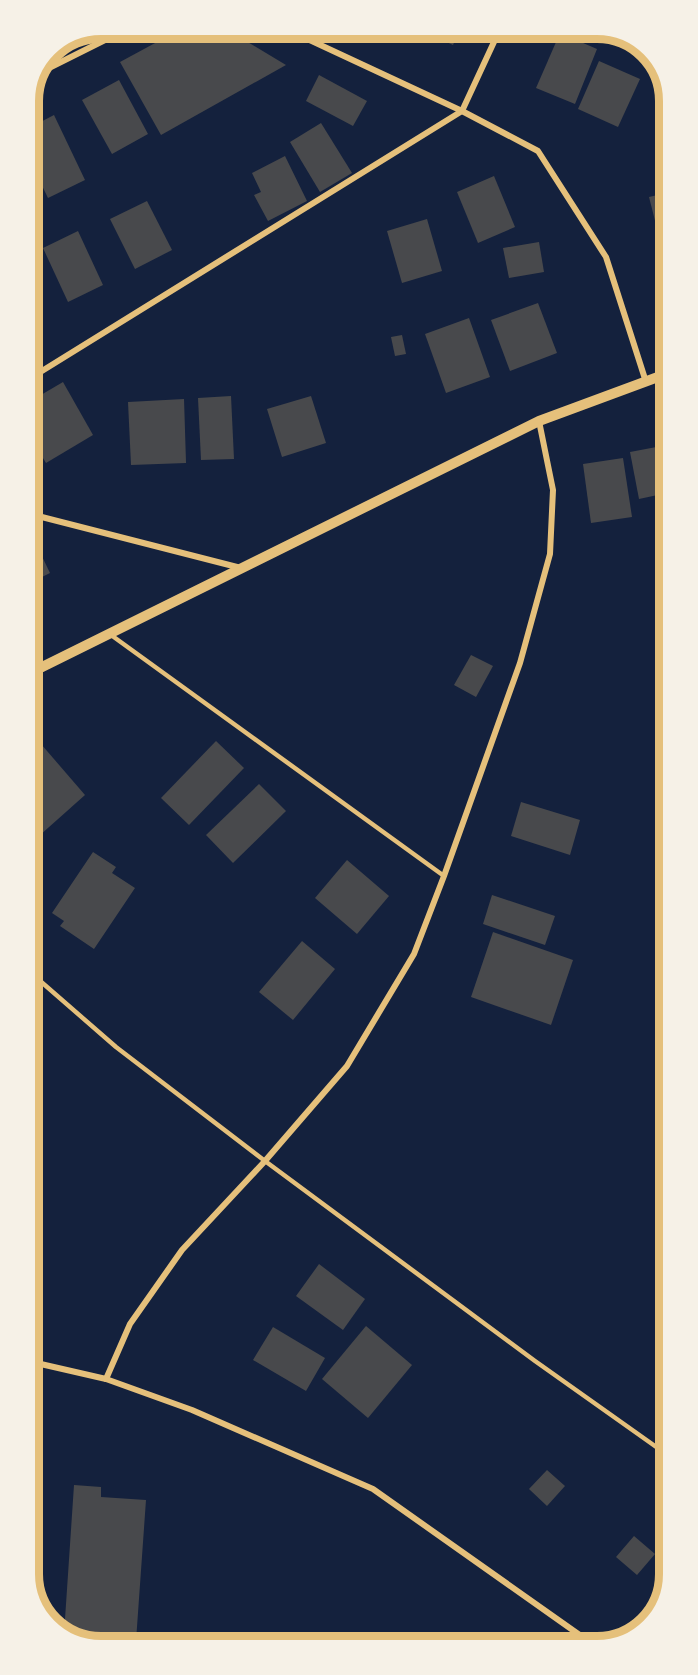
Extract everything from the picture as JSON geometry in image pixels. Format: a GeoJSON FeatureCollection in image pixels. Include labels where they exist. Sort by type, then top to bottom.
{"type":"FeatureCollection","features":[{"type":"Feature","properties":{"kind":"street"},"geometry":{"type":"LineString","coordinates":[[48,68],[105,39]]}},
{"type":"Feature","properties":{"kind":"street"},"geometry":{"type":"LineString","coordinates":[[309,39],[462,111],[538,151],[606,257],[646,382]]}},
{"type":"Feature","properties":{"kind":"street"},"geometry":{"type":"LineString","coordinates":[[39,373],[462,111],[495,39]]}},
{"type":"Feature","properties":{"kind":"street"},"geometry":{"type":"LineString","coordinates":[[39,669],[539,421],[659,377]]}},
{"type":"Feature","properties":{"kind":"street"},"geometry":{"type":"LineString","coordinates":[[106,1379],[130,1324],[182,1250],[265,1161],[347,1066],[414,954],[520,663],[550,554],[553,490],[539,421]]}},
{"type":"Feature","properties":{"kind":"street"},"geometry":{"type":"LineString","coordinates":[[39,516],[242,568]]}},
{"type":"Feature","properties":{"kind":"street"},"geometry":{"type":"LineString","coordinates":[[39,1364],[106,1379],[192,1410],[373,1489],[581,1636]]}},
{"type":"Feature","properties":{"kind":"lane"},"geometry":{"type":"LineString","coordinates":[[109,634],[444,876]]}},
{"type":"Feature","properties":{"kind":"lane"},"geometry":{"type":"LineString","coordinates":[[39,980],[116,1047],[265,1161],[534,1361],[659,1449]]}},
{"type":"Feature","properties":{"kind":"building"},"geometry":{"type":"Polygon","coordinates":[[[163,39],[243,39],[286,65],[161,135],[120,62],[163,39]]]}},
{"type":"Feature","properties":{"kind":"building"},"geometry":{"type":"Polygon","coordinates":[[[440,39],[456,39],[453,45],[440,39]]]}},
{"type":"Feature","properties":{"kind":"building"},"geometry":{"type":"Polygon","coordinates":[[[557,39],[574,39],[597,49],[575,104],[536,88],[557,39]]]}},
{"type":"Feature","properties":{"kind":"building"},"geometry":{"type":"Polygon","coordinates":[[[599,61],[640,79],[618,127],[578,109],[599,61]]]}},
{"type":"Feature","properties":{"kind":"building"},"geometry":{"type":"Polygon","coordinates":[[[319,75],[367,101],[353,126],[306,101],[319,75]]]}},
{"type":"Feature","properties":{"kind":"building"},"geometry":{"type":"Polygon","coordinates":[[[119,80],[148,134],[112,154],[82,100],[119,80]]]}},
{"type":"Feature","properties":{"kind":"building"},"geometry":{"type":"Polygon","coordinates":[[[54,115],[85,180],[48,198],[39,180],[39,123],[54,115]]]}},
{"type":"Feature","properties":{"kind":"building"},"geometry":{"type":"Polygon","coordinates":[[[321,123],[352,173],[320,192],[290,142],[321,123]]]}},
{"type":"Feature","properties":{"kind":"building"},"geometry":{"type":"Polygon","coordinates":[[[285,156],[307,201],[268,221],[254,195],[261,192],[252,173],[285,156]]]}},
{"type":"Feature","properties":{"kind":"building"},"geometry":{"type":"Polygon","coordinates":[[[494,176],[515,227],[478,243],[457,192],[494,176]]]}},
{"type":"Feature","properties":{"kind":"building"},"geometry":{"type":"Polygon","coordinates":[[[659,195],[659,236],[649,197],[659,195]]]}},
{"type":"Feature","properties":{"kind":"building"},"geometry":{"type":"Polygon","coordinates":[[[147,201],[172,250],[135,269],[110,219],[147,201]]]}},
{"type":"Feature","properties":{"kind":"building"},"geometry":{"type":"Polygon","coordinates":[[[427,219],[442,271],[402,283],[387,231],[427,219]]]}},
{"type":"Feature","properties":{"kind":"building"},"geometry":{"type":"Polygon","coordinates":[[[78,231],[103,285],[68,302],[43,248],[78,231]]]}},
{"type":"Feature","properties":{"kind":"building"},"geometry":{"type":"Polygon","coordinates":[[[539,242],[544,272],[509,278],[503,248],[539,242]]]}},
{"type":"Feature","properties":{"kind":"building"},"geometry":{"type":"Polygon","coordinates":[[[538,303],[557,353],[510,371],[491,320],[538,303]]]}},
{"type":"Feature","properties":{"kind":"building"},"geometry":{"type":"Polygon","coordinates":[[[469,318],[490,377],[446,393],[425,334],[469,318]]]}},
{"type":"Feature","properties":{"kind":"building"},"geometry":{"type":"Polygon","coordinates":[[[402,335],[406,354],[395,356],[391,337],[402,335]]]}},
{"type":"Feature","properties":{"kind":"building"},"geometry":{"type":"Polygon","coordinates":[[[63,382],[93,435],[46,463],[39,451],[39,396],[63,382]]]}},
{"type":"Feature","properties":{"kind":"building"},"geometry":{"type":"Polygon","coordinates":[[[231,396],[234,459],[201,460],[198,398],[231,396]]]}},
{"type":"Feature","properties":{"kind":"building"},"geometry":{"type":"Polygon","coordinates":[[[311,396],[326,443],[282,457],[267,409],[311,396]]]}},
{"type":"Feature","properties":{"kind":"building"},"geometry":{"type":"Polygon","coordinates":[[[184,399],[186,463],[131,465],[128,402],[184,399]]]}},
{"type":"Feature","properties":{"kind":"building"},"geometry":{"type":"Polygon","coordinates":[[[659,447],[659,495],[639,499],[630,452],[659,447]]]}},
{"type":"Feature","properties":{"kind":"building"},"geometry":{"type":"Polygon","coordinates":[[[623,458],[632,517],[591,523],[583,464],[623,458]]]}},
{"type":"Feature","properties":{"kind":"building"},"geometry":{"type":"Polygon","coordinates":[[[39,550],[50,573],[39,578],[39,550]]]}},
{"type":"Feature","properties":{"kind":"building"},"geometry":{"type":"Polygon","coordinates":[[[471,655],[493,666],[476,697],[454,685],[471,655]]]}},
{"type":"Feature","properties":{"kind":"building"},"geometry":{"type":"Polygon","coordinates":[[[216,741],[244,768],[189,825],[161,798],[216,741]]]}},
{"type":"Feature","properties":{"kind":"building"},"geometry":{"type":"Polygon","coordinates":[[[41,744],[85,795],[39,836],[39,746],[41,744]]]}},
{"type":"Feature","properties":{"kind":"building"},"geometry":{"type":"Polygon","coordinates":[[[259,784],[286,811],[233,863],[206,835],[259,784]]]}},
{"type":"Feature","properties":{"kind":"building"},"geometry":{"type":"Polygon","coordinates":[[[521,802],[580,820],[570,855],[511,836],[521,802]]]}},
{"type":"Feature","properties":{"kind":"building"},"geometry":{"type":"Polygon","coordinates":[[[93,852],[116,867],[112,873],[135,888],[94,949],[60,926],[64,921],[52,913],[93,852]]]}},
{"type":"Feature","properties":{"kind":"building"},"geometry":{"type":"Polygon","coordinates":[[[347,860],[389,896],[357,934],[315,898],[347,860]]]}},
{"type":"Feature","properties":{"kind":"building"},"geometry":{"type":"Polygon","coordinates":[[[492,895],[555,916],[545,945],[483,924],[492,895]]]}},
{"type":"Feature","properties":{"kind":"building"},"geometry":{"type":"Polygon","coordinates":[[[493,932],[573,960],[551,1025],[471,997],[493,932]]]}},
{"type":"Feature","properties":{"kind":"building"},"geometry":{"type":"Polygon","coordinates":[[[302,941],[335,969],[293,1020],[259,992],[302,941]]]}},
{"type":"Feature","properties":{"kind":"building"},"geometry":{"type":"Polygon","coordinates":[[[319,1264],[365,1299],[343,1330],[296,1296],[319,1264]]]}},
{"type":"Feature","properties":{"kind":"building"},"geometry":{"type":"Polygon","coordinates":[[[366,1326],[412,1365],[368,1418],[322,1379],[366,1326]]]}},
{"type":"Feature","properties":{"kind":"building"},"geometry":{"type":"Polygon","coordinates":[[[273,1327],[325,1358],[306,1391],[253,1360],[273,1327]]]}},
{"type":"Feature","properties":{"kind":"building"},"geometry":{"type":"Polygon","coordinates":[[[547,1470],[565,1486],[547,1506],[529,1489],[547,1470]]]}},
{"type":"Feature","properties":{"kind":"building"},"geometry":{"type":"Polygon","coordinates":[[[74,1485],[101,1487],[101,1497],[146,1500],[136,1636],[97,1636],[85,1634],[65,1624],[74,1485]]]}},
{"type":"Feature","properties":{"kind":"building"},"geometry":{"type":"Polygon","coordinates":[[[634,1536],[655,1554],[637,1575],[616,1557],[634,1536]]]}}]}
